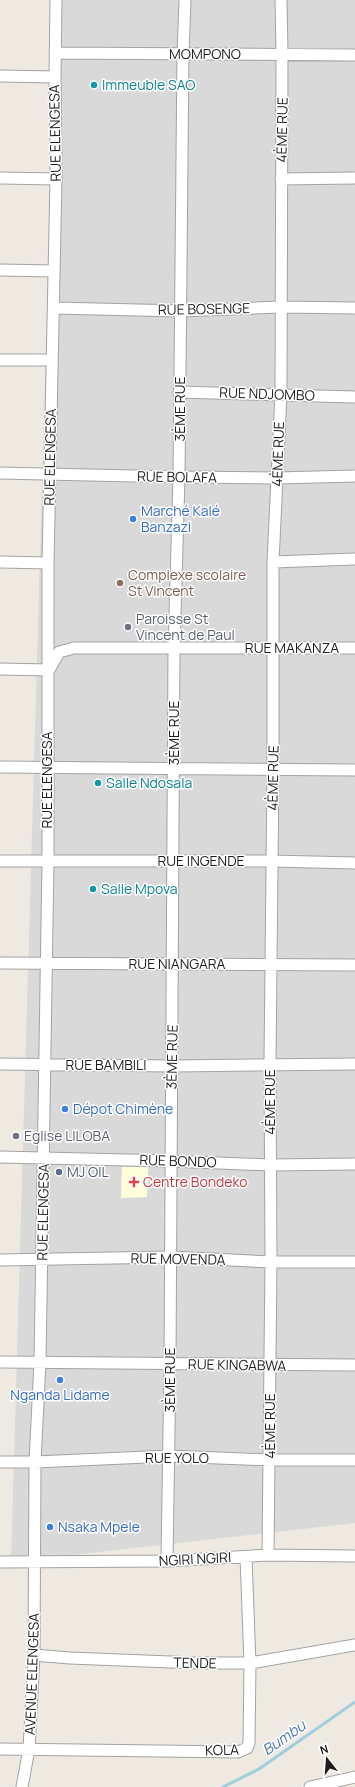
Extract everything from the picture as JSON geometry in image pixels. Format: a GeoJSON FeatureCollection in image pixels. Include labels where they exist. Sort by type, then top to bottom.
{"type":"FeatureCollection","features":[{"type":"Feature","properties":{"kind":"street","name":"RUE ELENGESA"},"geometry":{"type":"LineString","coordinates":[[35,1561],[35,1462],[40,1362],[48,861],[48,563],[56,179],[56,0]]}},
{"type":"Feature","properties":{"kind":"street","name":"3ÈME RUE"},"geometry":{"type":"LineString","coordinates":[[167,1561],[171,1257],[170,1161],[172,1066],[174,649],[179,477],[183,54],[185,0]]}},
{"type":"Feature","properties":{"kind":"street","name":"4ÈME RUE"},"geometry":{"type":"LineString","coordinates":[[268,1556],[271,1262],[270,1064],[273,769],[273,562],[280,394],[281,0]]}},
{"type":"Feature","properties":{"kind":"street","name":"MOMPONO"},"geometry":{"type":"LineString","coordinates":[[55,53],[355,55]]}},
{"type":"Feature","properties":{"kind":"street"},"geometry":{"type":"LineString","coordinates":[[0,76],[55,77]]}},
{"type":"Feature","properties":{"kind":"street"},"geometry":{"type":"LineString","coordinates":[[0,178],[56,179]]}},
{"type":"Feature","properties":{"kind":"street"},"geometry":{"type":"LineString","coordinates":[[281,179],[355,178]]}},
{"type":"Feature","properties":{"kind":"street"},"geometry":{"type":"LineString","coordinates":[[0,270],[53,271]]}},
{"type":"Feature","properties":{"kind":"street","name":"RUE BOSENGE"},"geometry":{"type":"LineString","coordinates":[[54,308],[181,311],[281,307],[355,308]]}},
{"type":"Feature","properties":{"kind":"street"},"geometry":{"type":"LineString","coordinates":[[0,360],[52,360]]}},
{"type":"Feature","properties":{"kind":"street","name":"RUE NDJOMBO"},"geometry":{"type":"LineString","coordinates":[[179,392],[355,397]]}},
{"type":"Feature","properties":{"kind":"street","name":"RUE BOLAFA"},"geometry":{"type":"LineString","coordinates":[[0,473],[277,478],[355,476]]}},
{"type":"Feature","properties":{"kind":"street"},"geometry":{"type":"LineString","coordinates":[[273,562],[355,559]]}},
{"type":"Feature","properties":{"kind":"street"},"geometry":{"type":"LineString","coordinates":[[0,562],[48,563]]}},
{"type":"Feature","properties":{"kind":"street","name":"RUE MAKANZA"},"geometry":{"type":"LineString","coordinates":[[49,670],[59,652],[74,648],[355,648]]}},
{"type":"Feature","properties":{"kind":"street"},"geometry":{"type":"LineString","coordinates":[[0,669],[49,670]]}},
{"type":"Feature","properties":{"kind":"street"},"geometry":{"type":"LineString","coordinates":[[0,767],[174,767],[355,770]]}},
{"type":"Feature","properties":{"kind":"street","name":"RUE INGENDE"},"geometry":{"type":"LineString","coordinates":[[0,861],[272,861],[355,863]]}},
{"type":"Feature","properties":{"kind":"street","name":"RUE NIANGARA"},"geometry":{"type":"LineString","coordinates":[[0,963],[355,965]]}},
{"type":"Feature","properties":{"kind":"street","name":"RUE BAMBILI"},"geometry":{"type":"LineString","coordinates":[[0,1064],[172,1066],[355,1064]]}},
{"type":"Feature","properties":{"kind":"street","name":"RUE BONDO"},"geometry":{"type":"LineString","coordinates":[[0,1157],[44,1157],[270,1165],[355,1164]]}},
{"type":"Feature","properties":{"kind":"street","name":"RUE MOVENDA"},"geometry":{"type":"LineString","coordinates":[[0,1260],[171,1257],[271,1262],[355,1262]]}},
{"type":"Feature","properties":{"kind":"street","name":"RUE KINGABWA"},"geometry":{"type":"LineString","coordinates":[[0,1362],[170,1363],[270,1366],[355,1365]]}},
{"type":"Feature","properties":{"kind":"street","name":"RUE YOLO"},"geometry":{"type":"LineString","coordinates":[[0,1462],[35,1462],[169,1456],[270,1460],[355,1460]]}},
{"type":"Feature","properties":{"kind":"street","name":"NGIRI NGIRI"},"geometry":{"type":"LineString","coordinates":[[0,1562],[167,1561],[268,1556],[355,1556]]}},
{"type":"Feature","properties":{"kind":"street","name":"KOLA"},"geometry":{"type":"LineString","coordinates":[[29,1748],[243,1751],[247,1748],[249,1743],[250,1663],[246,1557]]}},
{"type":"Feature","properties":{"kind":"street","name":"AVENUE ELENGESA"},"geometry":{"type":"LineString","coordinates":[[22,1787],[29,1748],[34,1655],[35,1561]]}},
{"type":"Feature","properties":{"kind":"street","name":"TENDE"},"geometry":{"type":"LineString","coordinates":[[34,1655],[148,1662],[250,1663],[355,1645]]}},
{"type":"Feature","properties":{"kind":"street"},"geometry":{"type":"LineString","coordinates":[[0,1749],[29,1748]]}},
{"type":"Feature","properties":{"kind":"street"},"geometry":{"type":"LineString","coordinates":[[310,1787],[355,1777]]}},
{"type":"Feature","properties":{"kind":"shaded area"},"geometry":{"type":"Polygon","coordinates":[[[56,0],[355,0],[355,1523],[11,1562],[56,0]]]}},
{"type":"Feature","properties":{"kind":"shaded area","name":"Centre Bondeko"},"geometry":{"type":"Polygon","coordinates":[[[122,1167],[148,1167],[147,1197],[121,1198],[122,1167]]]}},
{"type":"Feature","properties":{"kind":"waterway","name":"Bumbu"},"geometry":{"type":"LineString","coordinates":[[223,1787],[259,1769],[355,1702]]}},
{"type":"Feature","properties":{"kind":"place","name":"Immeuble SAO"},"geometry":{"type":"Point","coordinates":[94,85]}},
{"type":"Feature","properties":{"kind":"place","name":"Marché Kalé Banzazi"},"geometry":{"type":"Point","coordinates":[133,519]}},
{"type":"Feature","properties":{"kind":"place","name":"Complexe scolaire St Vincent"},"geometry":{"type":"Point","coordinates":[120,583]}},
{"type":"Feature","properties":{"kind":"place","name":"Paroisse St Vincent de Paul"},"geometry":{"type":"Point","coordinates":[128,627]}},
{"type":"Feature","properties":{"kind":"place","name":"Salle Ndosala"},"geometry":{"type":"Point","coordinates":[98,783]}},
{"type":"Feature","properties":{"kind":"place","name":"Salle Mpova"},"geometry":{"type":"Point","coordinates":[93,889]}},
{"type":"Feature","properties":{"kind":"place","name":"Dépot Chimène"},"geometry":{"type":"Point","coordinates":[65,1109]}},
{"type":"Feature","properties":{"kind":"place","name":"Eglise LILOBA"},"geometry":{"type":"Point","coordinates":[16,1136]}},
{"type":"Feature","properties":{"kind":"place","name":"MJ OIL"},"geometry":{"type":"Point","coordinates":[59,1172]}},
{"type":"Feature","properties":{"kind":"place","name":"Centre Bondeko"},"geometry":{"type":"Point","coordinates":[134,1182]}},
{"type":"Feature","properties":{"kind":"place","name":"Nganda Lidame"},"geometry":{"type":"Point","coordinates":[60,1380]}},
{"type":"Feature","properties":{"kind":"place","name":"Nsaka Mpele"},"geometry":{"type":"Point","coordinates":[50,1527]}}]}
